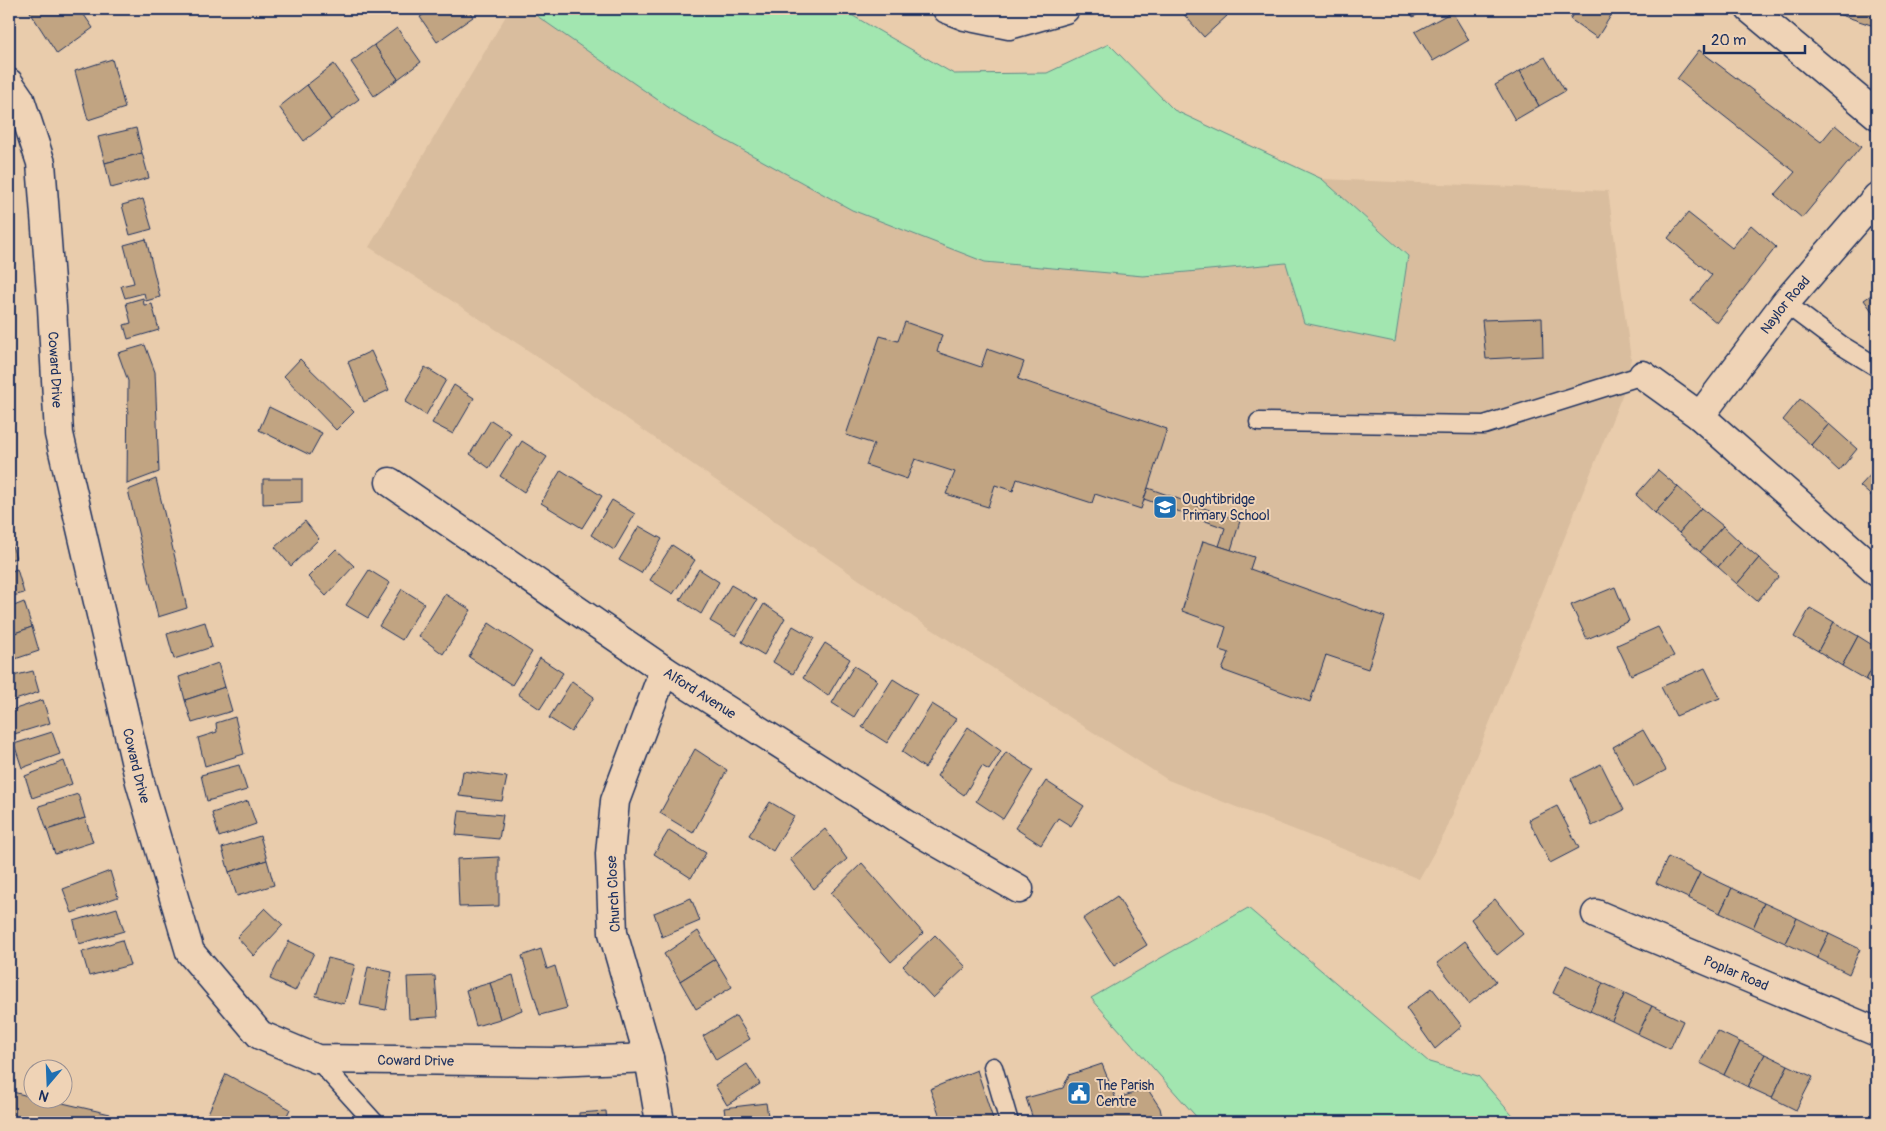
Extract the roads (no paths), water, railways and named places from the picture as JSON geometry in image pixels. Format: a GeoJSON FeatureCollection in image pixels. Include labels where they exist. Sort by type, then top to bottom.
{"type":"FeatureCollection","features":[{"type":"Feature","properties":{"kind":"street"},"geometry":{"type":"LineString","coordinates":[[947,9],[965,16],[1009,25],[1065,9]]}},
{"type":"Feature","properties":{"kind":"street"},"geometry":{"type":"LineString","coordinates":[[1750,9],[1877,115]]}},
{"type":"Feature","properties":{"kind":"street","name":"Coward Drive"},"geometry":{"type":"LineString","coordinates":[[9,83],[20,99],[40,163],[52,307],[59,434],[140,782],[190,952],[260,1035],[317,1059],[553,1062],[650,1058]]}},
{"type":"Feature","properties":{"kind":"street","name":"Naylor Road"},"geometry":{"type":"LineString","coordinates":[[1700,416],[1785,303],[1877,198]]}},
{"type":"Feature","properties":{"kind":"street"},"geometry":{"type":"LineString","coordinates":[[1642,375],[1700,416],[1877,572]]}},
{"type":"Feature","properties":{"kind":"street","name":"Alford Avenue"},"geometry":{"type":"LineString","coordinates":[[390,482],[664,670],[914,829],[1019,889]]}},
{"type":"Feature","properties":{"kind":"street","name":"Church Close"},"geometry":{"type":"LineString","coordinates":[[660,1122],[650,1058],[613,933],[610,854],[615,801],[664,670]]}},
{"type":"Feature","properties":{"kind":"street","name":"Poplar Road"},"geometry":{"type":"LineString","coordinates":[[1596,914],[1877,1032]]}},
{"type":"Feature","properties":{"kind":"lane"},"geometry":{"type":"LineString","coordinates":[[1785,303],[1841,345],[1877,367]]}},
{"type":"Feature","properties":{"kind":"lane"},"geometry":{"type":"LineString","coordinates":[[1259,422],[1484,425],[1642,375]]}},
{"type":"Feature","properties":{"kind":"lane"},"geometry":{"type":"LineString","coordinates":[[317,1059],[374,1122]]}},
{"type":"Feature","properties":{"kind":"lane"},"geometry":{"type":"LineString","coordinates":[[993,1067],[1009,1122]]}},
{"type":"Feature","properties":{"kind":"place","name":"Oughtibridge Primary School"},"geometry":{"type":"Point","coordinates":[1165,507]}},
{"type":"Feature","properties":{"kind":"place","name":"The Parish Centre"},"geometry":{"type":"Point","coordinates":[1079,1093]}}]}
